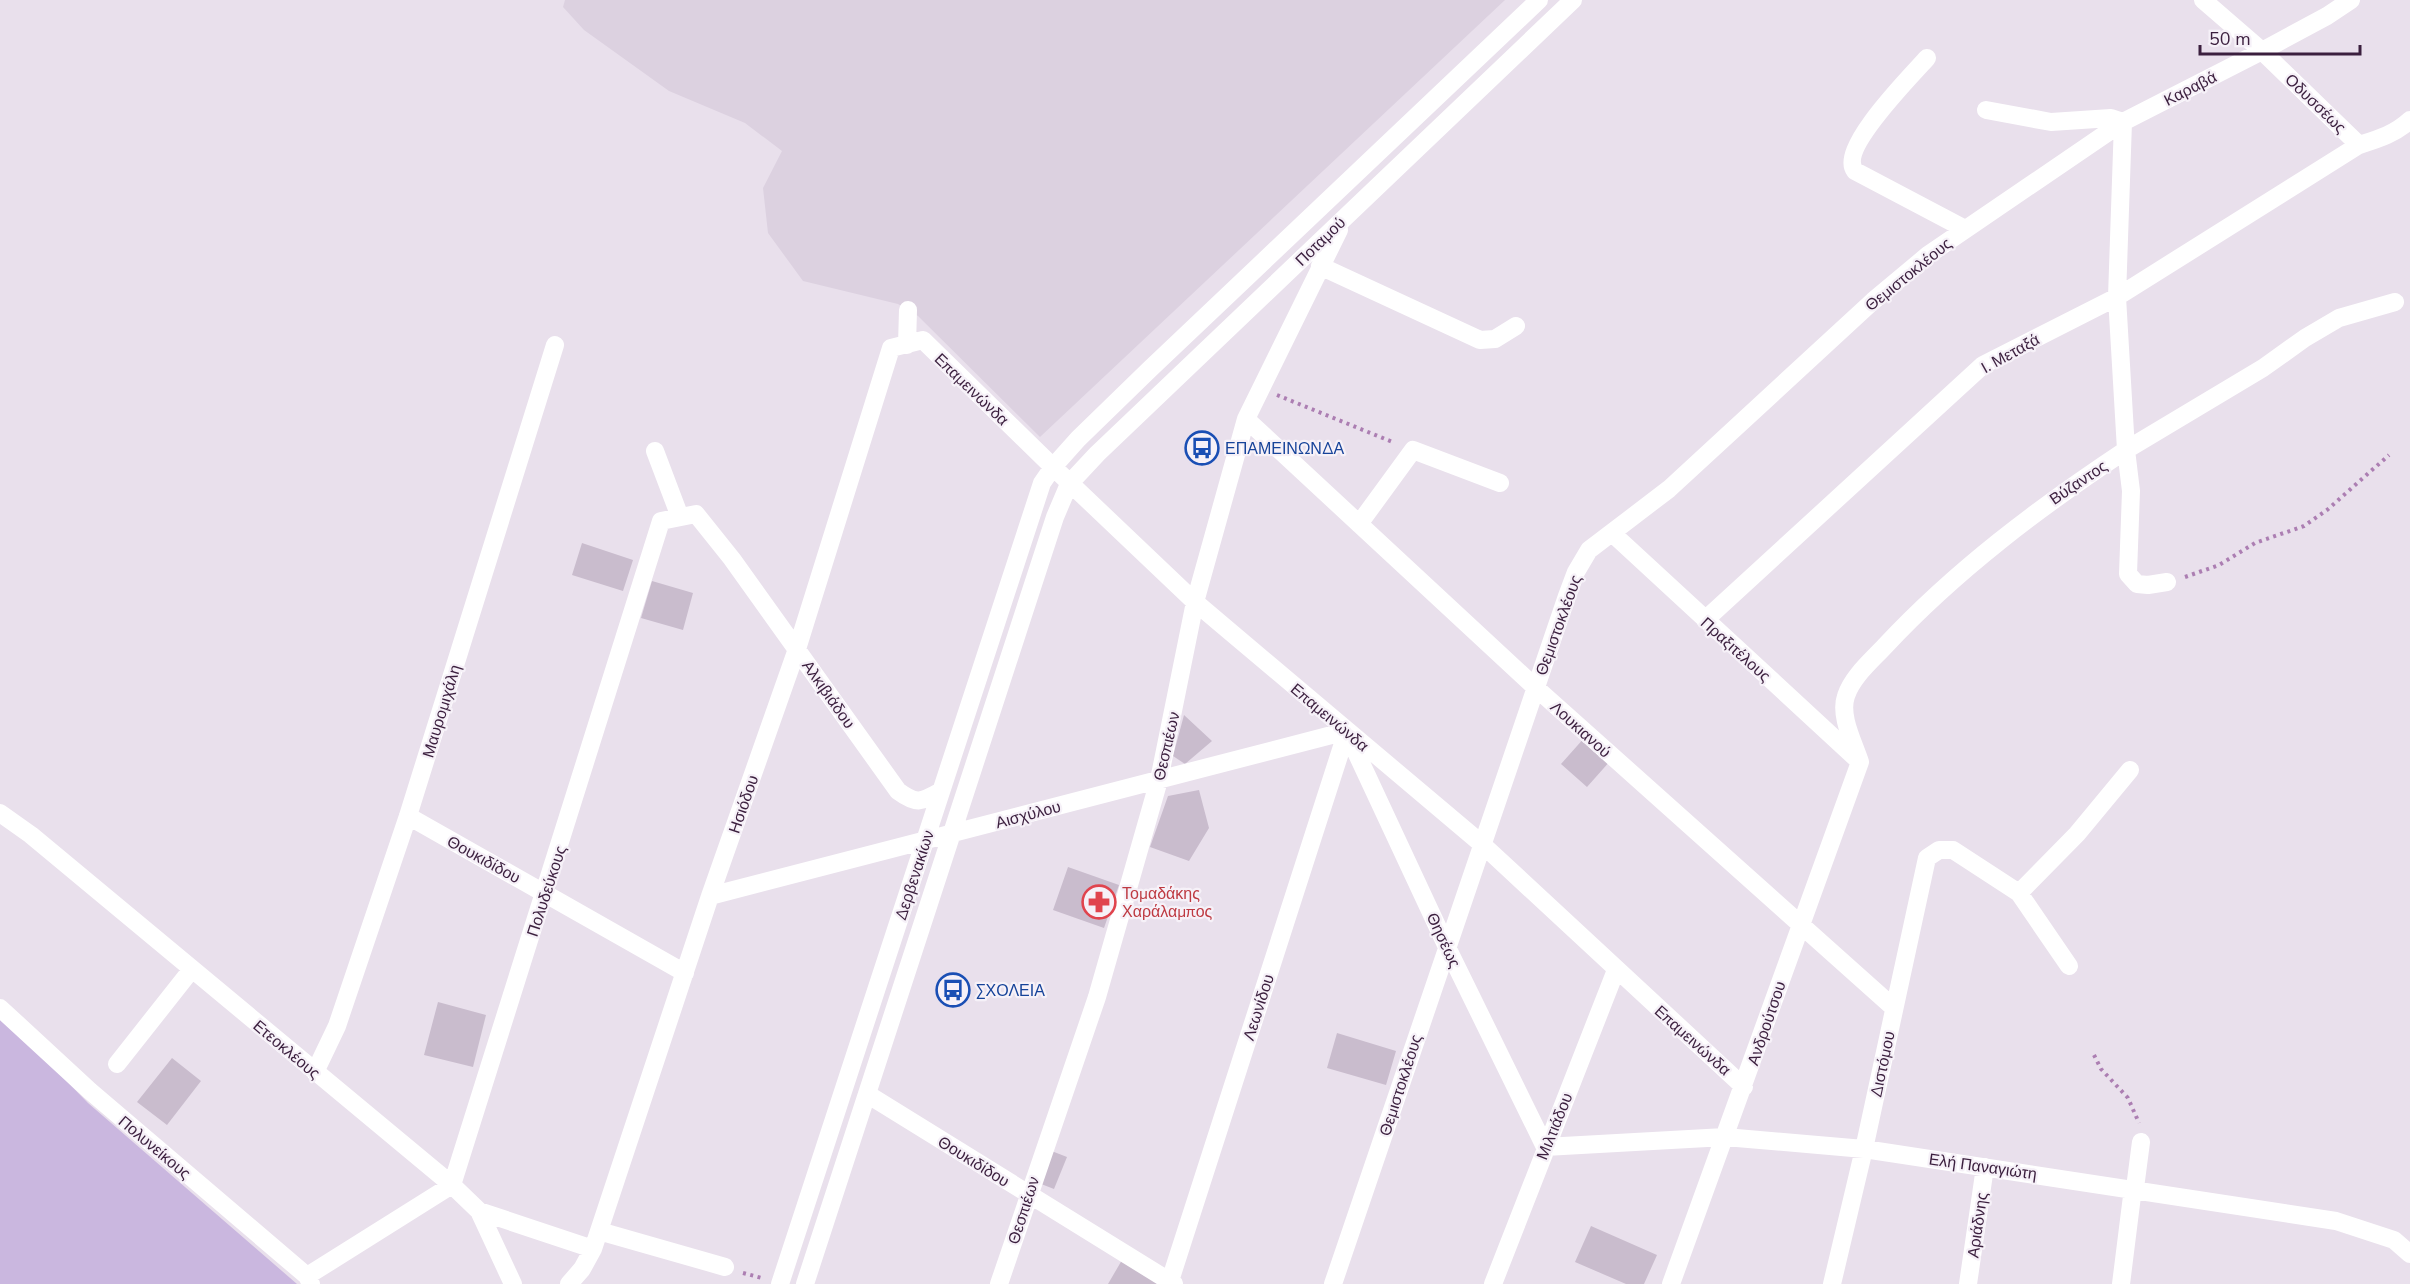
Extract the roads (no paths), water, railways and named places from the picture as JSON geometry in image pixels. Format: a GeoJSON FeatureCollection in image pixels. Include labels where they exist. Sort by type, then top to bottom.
{"type":"FeatureCollection","features":[{"type":"Feature","properties":{"kind":"street","name":"Ποταμού"},"geometry":{"type":"LineString","coordinates":[[1053,467],[1150,369],[1539,0]]}},
{"type":"Feature","properties":{"kind":"street","name":"Ποταμού"},"geometry":{"type":"LineString","coordinates":[[1070,484],[1097,454],[1573,0]]}},
{"type":"Feature","properties":{"kind":"street","name":"Οδυσσέως"},"geometry":{"type":"LineString","coordinates":[[2203,0],[2262,51],[2359,145],[2392,133],[2410,120]]}},
{"type":"Feature","properties":{"kind":"street","name":"Καραβά"},"geometry":{"type":"LineString","coordinates":[[2123,122],[2262,51],[2327,16],[2351,0]]}},
{"type":"Feature","properties":{"kind":"street"},"geometry":{"type":"LineString","coordinates":[[1927,58],[1858,141],[1851,164],[1855,171],[1965,229]]}},
{"type":"Feature","properties":{"kind":"street"},"geometry":{"type":"LineString","coordinates":[[1986,110],[2051,122],[2111,118],[2123,122],[2117,297],[2126,450],[2132,492],[2128,574],[2137,584],[2167,582]]}},
{"type":"Feature","properties":{"kind":"street","name":"Θεμιστοκλέους"},"geometry":{"type":"LineString","coordinates":[[1333,1284],[1446,945],[1483,845],[1576,572],[1589,550],[1613,534],[1669,489],[1889,286],[1965,229],[2123,122]]}},
{"type":"Feature","properties":{"kind":"street","name":"Ι. Μεταξά"},"geometry":{"type":"LineString","coordinates":[[1705,620],[1983,365],[2117,297],[2359,145]]}},
{"type":"Feature","properties":{"kind":"street","name":"Θεσπιέων"},"geometry":{"type":"LineString","coordinates":[[999,1284],[1096,997],[1159,780],[1195,602],[1246,419],[1347,215]]}},
{"type":"Feature","properties":{"kind":"street"},"geometry":{"type":"LineString","coordinates":[[1320,266],[1480,340],[1495,339],[1516,326]]}},
{"type":"Feature","properties":{"kind":"street","name":"Βύζαντος"},"geometry":{"type":"LineString","coordinates":[[1860,762],[1844,712],[1845,698],[1852,682],[1919,610],[2035,512],[2126,450],[2263,368],[2305,338],[2339,318],[2395,302]]}},
{"type":"Feature","properties":{"kind":"street"},"geometry":{"type":"LineString","coordinates":[[908,310],[915,343]]}},
{"type":"Feature","properties":{"kind":"street","name":"Επαμεινώνδα"},"geometry":{"type":"LineString","coordinates":[[915,343],[1053,467],[1195,602],[1483,845],[1744,1087]]}},
{"type":"Feature","properties":{"kind":"street","name":"Ησιόδου"},"geometry":{"type":"LineString","coordinates":[[569,1284],[582,1269],[593,1250],[710,896],[797,649],[891,348],[915,343]]}},
{"type":"Feature","properties":{"kind":"street","name":"Μαυρομιχάλη"},"geometry":{"type":"LineString","coordinates":[[315,1072],[337,1026],[408,816],[555,345]]}},
{"type":"Feature","properties":{"kind":"street","name":"Λουκιανού"},"geometry":{"type":"LineString","coordinates":[[1246,419],[1536,688],[1894,1008]]}},
{"type":"Feature","properties":{"kind":"street"},"geometry":{"type":"LineString","coordinates":[[1359,524],[1413,450],[1500,483]]}},
{"type":"Feature","properties":{"kind":"street"},"geometry":{"type":"LineString","coordinates":[[656,451],[680,517]]}},
{"type":"Feature","properties":{"kind":"street","name":"Δερβενακίων"},"geometry":{"type":"LineString","coordinates":[[780,1284],[1033,509],[1042,483],[1053,467]]}},
{"type":"Feature","properties":{"kind":"street","name":"Δερβενακίων"},"geometry":{"type":"LineString","coordinates":[[805,1284],[1055,518],[1070,484]]}},
{"type":"Feature","properties":{"kind":"street","name":"Αλκιβιάδου"},"geometry":{"type":"LineString","coordinates":[[680,517],[696,514],[732,559],[898,791],[912,801],[925,800],[941,790]]}},
{"type":"Feature","properties":{"kind":"street","name":"Πολυδεύκους"},"geometry":{"type":"LineString","coordinates":[[452,1185],[662,521],[680,517]]}},
{"type":"Feature","properties":{"kind":"street","name":"Πραξιτέλους"},"geometry":{"type":"LineString","coordinates":[[1613,534],[1860,762]]}},
{"type":"Feature","properties":{"kind":"street","name":"Αισχύλου"},"geometry":{"type":"LineString","coordinates":[[710,896],[1347,731]]}},
{"type":"Feature","properties":{"kind":"street","name":"Θησέως"},"geometry":{"type":"LineString","coordinates":[[1347,731],[1446,945],[1545,1147]]}},
{"type":"Feature","properties":{"kind":"street","name":"Λεωνίδου"},"geometry":{"type":"LineString","coordinates":[[1171,1283],[1347,731]]}},
{"type":"Feature","properties":{"kind":"street","name":"Ανδρούτσου"},"geometry":{"type":"LineString","coordinates":[[1671,1284],[1860,762]]}},
{"type":"Feature","properties":{"kind":"street"},"geometry":{"type":"LineString","coordinates":[[2069,966],[2019,893],[2077,834],[2130,770]]}},
{"type":"Feature","properties":{"kind":"street","name":"Ετεοκλέους"},"geometry":{"type":"LineString","coordinates":[[0,813],[31,835],[452,1185],[479,1211],[593,1250]]}},
{"type":"Feature","properties":{"kind":"street","name":"Θουκιδίδου"},"geometry":{"type":"LineString","coordinates":[[408,816],[685,973]]}},
{"type":"Feature","properties":{"kind":"street","name":"Διστόμου"},"geometry":{"type":"LineString","coordinates":[[1832,1284],[1864,1149],[1925,861],[1939,850],[1957,852],[2019,893]]}},
{"type":"Feature","properties":{"kind":"street"},"geometry":{"type":"LineString","coordinates":[[117,1064],[192,969]]}},
{"type":"Feature","properties":{"kind":"street","name":"Μιλτιάδου"},"geometry":{"type":"LineString","coordinates":[[1494,1284],[1545,1147],[1616,970]]}},
{"type":"Feature","properties":{"kind":"street","name":"Πολυνείκους"},"geometry":{"type":"LineString","coordinates":[[0,1008],[90,1091],[309,1280]]}},
{"type":"Feature","properties":{"kind":"street","name":"Θουκιδίδου"},"geometry":{"type":"LineString","coordinates":[[867,1094],[1171,1283]]}},
{"type":"Feature","properties":{"kind":"street","name":"Ελή Παναγιώτη"},"geometry":{"type":"LineString","coordinates":[[1545,1147],[1725,1137],[1864,1149],[2134,1188],[2336,1221],[2394,1240],[2410,1254]]}},
{"type":"Feature","properties":{"kind":"street"},"geometry":{"type":"LineString","coordinates":[[2121,1284],[2141,1142]]}},
{"type":"Feature","properties":{"kind":"street","name":"Αριάδνης"},"geometry":{"type":"LineString","coordinates":[[1968,1284],[1985,1167]]}},
{"type":"Feature","properties":{"kind":"street"},"geometry":{"type":"LineString","coordinates":[[309,1280],[452,1185]]}},
{"type":"Feature","properties":{"kind":"street"},"geometry":{"type":"LineString","coordinates":[[479,1211],[513,1284]]}},
{"type":"Feature","properties":{"kind":"street"},"geometry":{"type":"LineString","coordinates":[[599,1231],[725,1267]]}},
{"type":"Feature","properties":{"kind":"place","name":"ΕΠΑΜΕΙΝΩΝΔΑ"},"geometry":{"type":"Point","coordinates":[1202,448]}},
{"type":"Feature","properties":{"kind":"place","name":"Τομαδάκης Χαράλαμπος"},"geometry":{"type":"Point","coordinates":[1099,902]}},
{"type":"Feature","properties":{"kind":"place","name":"ΣΧΟΛΕΙΑ"},"geometry":{"type":"Point","coordinates":[953,990]}}]}
